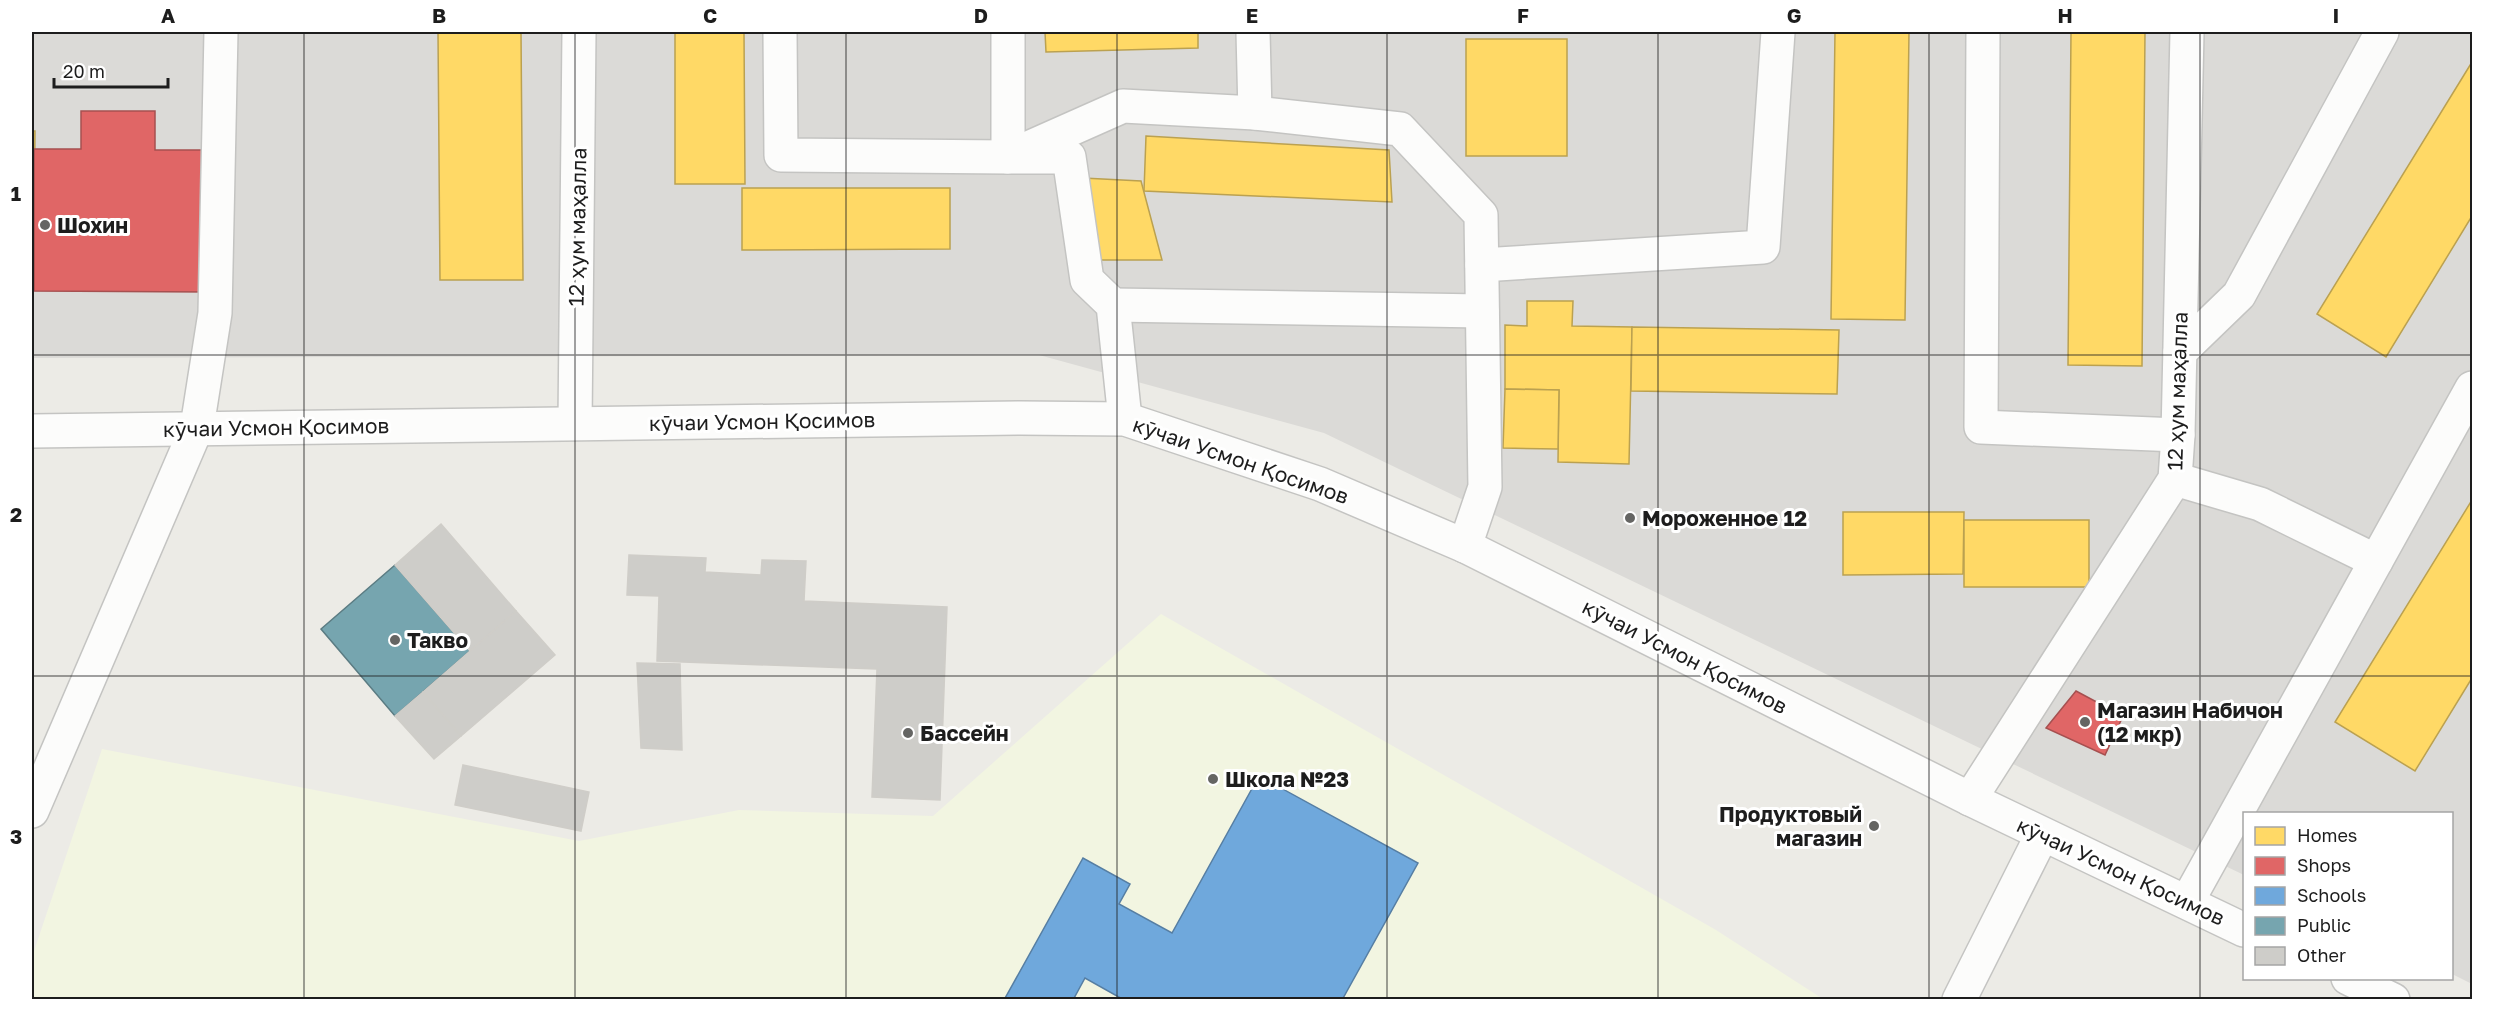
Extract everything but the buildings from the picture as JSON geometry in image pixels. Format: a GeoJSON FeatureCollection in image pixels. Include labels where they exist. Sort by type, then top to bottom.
{"type":"FeatureCollection","features":[{"type":"Feature","properties":{"kind":"street"},"geometry":{"type":"LineString","coordinates":[[32,811],[196,427],[215,314],[221,32]]}},
{"type":"Feature","properties":{"kind":"street","name":"12 ҳум маҳалла"},"geometry":{"type":"LineString","coordinates":[[575,423],[579,32]]}},
{"type":"Feature","properties":{"kind":"street"},"geometry":{"type":"LineString","coordinates":[[780,32],[781,155],[1069,157],[1087,280],[1113,305],[1125,419]]}},
{"type":"Feature","properties":{"kind":"street"},"geometry":{"type":"LineString","coordinates":[[1008,32],[1008,157]]}},
{"type":"Feature","properties":{"kind":"street"},"geometry":{"type":"LineString","coordinates":[[1253,32],[1255,113]]}},
{"type":"Feature","properties":{"kind":"street"},"geometry":{"type":"LineString","coordinates":[[1482,265],[1763,247],[1779,32]]}},
{"type":"Feature","properties":{"kind":"street"},"geometry":{"type":"LineString","coordinates":[[1983,32],[1981,427],[2178,435]]}},
{"type":"Feature","properties":{"kind":"street","name":"12 ҳум маҳалла"},"geometry":{"type":"LineString","coordinates":[[1970,799],[2175,479],[2178,435],[2187,32]]}},
{"type":"Feature","properties":{"kind":"street"},"geometry":{"type":"LineString","coordinates":[[2180,352],[2239,295],[2382,32]]}},
{"type":"Feature","properties":{"kind":"street"},"geometry":{"type":"LineString","coordinates":[[1008,157],[1123,106],[1255,113],[1400,129],[1481,215],[1485,487],[1465,546]]}},
{"type":"Feature","properties":{"kind":"street"},"geometry":{"type":"LineString","coordinates":[[1113,305],[1482,311]]}},
{"type":"Feature","properties":{"kind":"street"},"geometry":{"type":"LineString","coordinates":[[2187,902],[2472,388]]}},
{"type":"Feature","properties":{"kind":"street","name":"кӯчаи Усмон Қосимов"},"geometry":{"type":"LineString","coordinates":[[32,431],[196,427],[1020,418],[1125,419],[1320,484],[1465,546],[2042,835],[2243,930]]}},
{"type":"Feature","properties":{"kind":"street"},"geometry":{"type":"LineString","coordinates":[[2175,479],[2260,504],[2376,561]]}},
{"type":"Feature","properties":{"kind":"street"},"geometry":{"type":"LineString","coordinates":[[1959,999],[2042,835]]}},
{"type":"Feature","properties":{"kind":"street"},"geometry":{"type":"LineString","coordinates":[[2352,980],[2393,999]]}},
{"type":"Feature","properties":{"kind":"shaded area"},"geometry":{"type":"Polygon","coordinates":[[[32,32],[2472,32],[2472,984],[2453,974],[2453,812],[2243,812],[2243,875],[1324,433],[1039,355],[32,358],[32,32]]]}},
{"type":"Feature","properties":{"kind":"shaded area","name":"Школа №23"},"geometry":{"type":"Polygon","coordinates":[[[1161,614],[1716,930],[1823,999],[32,1000],[32,957],[102,749],[579,841],[739,810],[933,816],[1161,614]]]}},
{"type":"Feature","properties":{"kind":"place","name":"Шохин"},"geometry":{"type":"Point","coordinates":[45,225]}},
{"type":"Feature","properties":{"kind":"place","name":"Мороженное 12"},"geometry":{"type":"Point","coordinates":[1630,518]}},
{"type":"Feature","properties":{"kind":"place","name":"Такво"},"geometry":{"type":"Point","coordinates":[395,640]}},
{"type":"Feature","properties":{"kind":"place","name":"Магазин Набичон (12 мкр)"},"geometry":{"type":"Point","coordinates":[2085,722]}},
{"type":"Feature","properties":{"kind":"place","name":"Бассейн"},"geometry":{"type":"Point","coordinates":[908,733]}},
{"type":"Feature","properties":{"kind":"place","name":"Школа №23"},"geometry":{"type":"Point","coordinates":[1213,779]}},
{"type":"Feature","properties":{"kind":"place","name":"Продуктовый магазин"},"geometry":{"type":"Point","coordinates":[1874,826]}}]}
